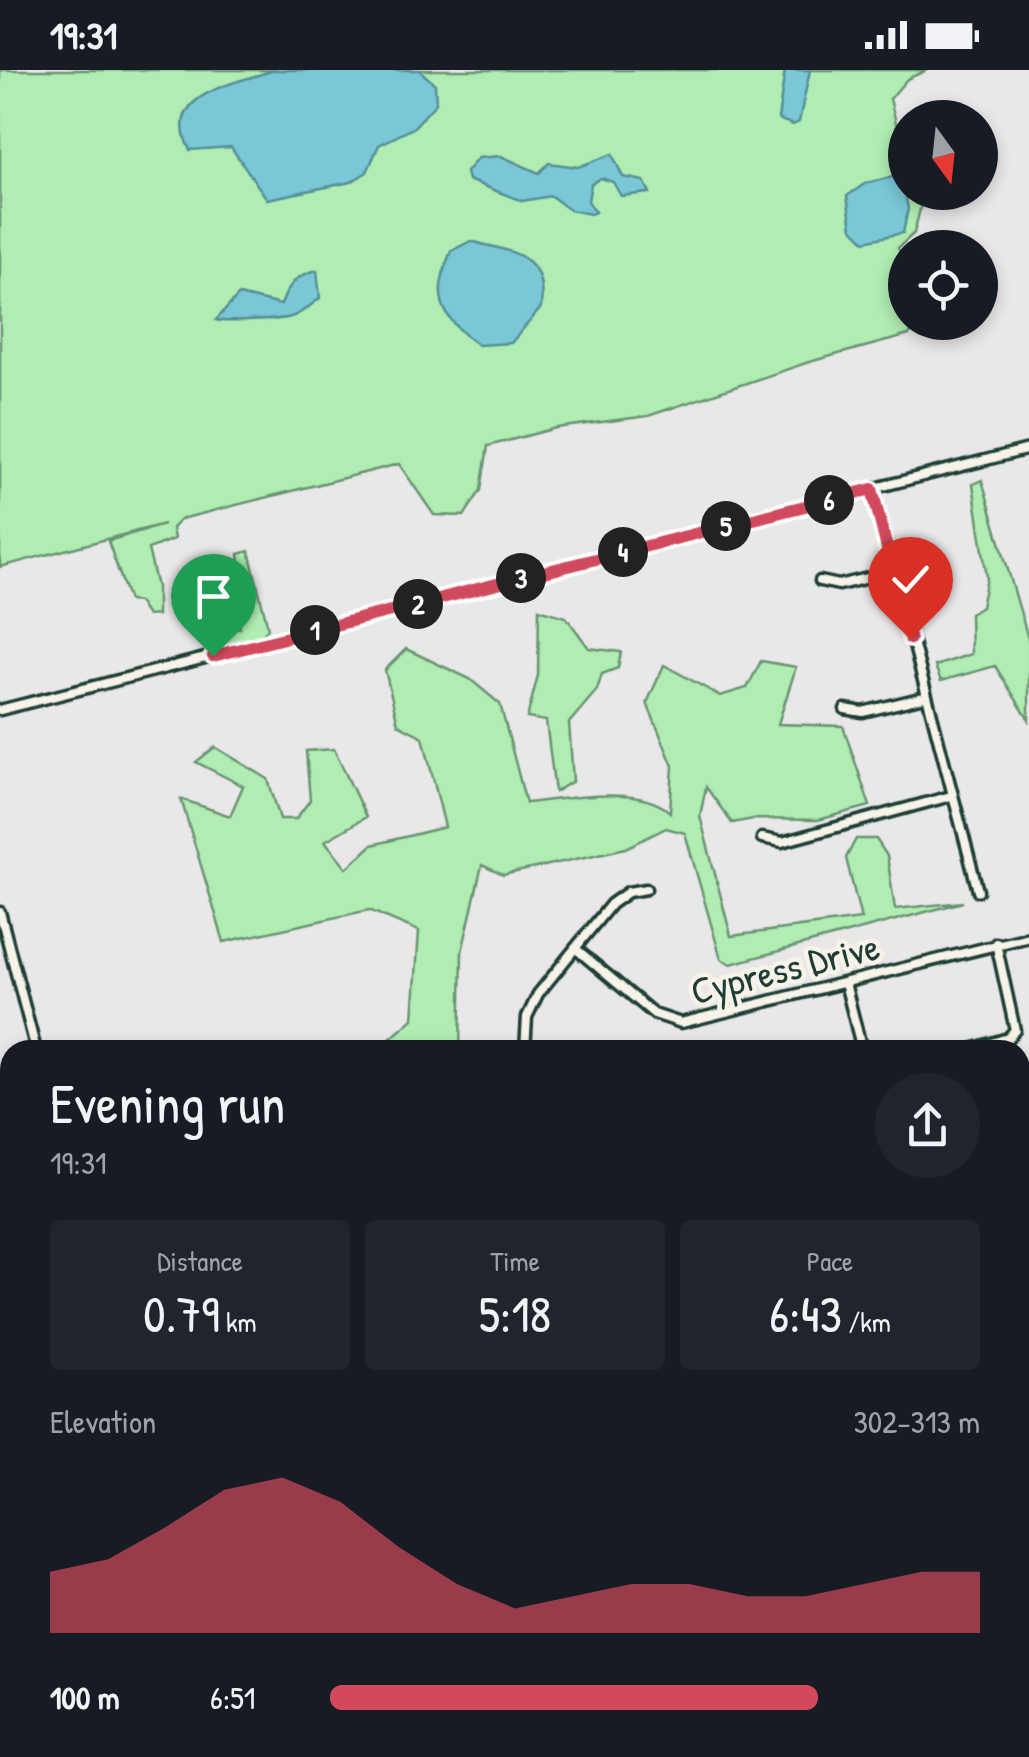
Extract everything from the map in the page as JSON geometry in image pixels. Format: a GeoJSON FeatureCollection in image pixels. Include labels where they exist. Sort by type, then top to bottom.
{"type":"FeatureCollection","features":[{"type":"Feature","properties":{"kind":"street"},"geometry":{"type":"LineString","coordinates":[[0,710],[1029,448]]}},
{"type":"Feature","properties":{"kind":"street"},"geometry":{"type":"LineString","coordinates":[[872,489],[978,891]]}},
{"type":"Feature","properties":{"kind":"street"},"geometry":{"type":"LineString","coordinates":[[820,581],[839,585],[893,572]]}},
{"type":"Feature","properties":{"kind":"street"},"geometry":{"type":"LineString","coordinates":[[845,709],[864,712],[924,696]]}},
{"type":"Feature","properties":{"kind":"street"},"geometry":{"type":"LineString","coordinates":[[762,838],[782,842],[951,796]]}},
{"type":"Feature","properties":{"kind":"street"},"geometry":{"type":"LineString","coordinates":[[526,1040],[530,1007],[575,948],[611,904],[628,892],[646,889]]}},
{"type":"Feature","properties":{"kind":"street"},"geometry":{"type":"LineString","coordinates":[[0,912],[33,1040]]}},
{"type":"Feature","properties":{"kind":"street","name":"Cypress Drive"},"geometry":{"type":"LineString","coordinates":[[575,948],[654,1014],[681,1023],[1029,936]]}},
{"type":"Feature","properties":{"kind":"street"},"geometry":{"type":"LineString","coordinates":[[996,943],[1014,1030],[1001,1040]]}},
{"type":"Feature","properties":{"kind":"street"},"geometry":{"type":"LineString","coordinates":[[844,983],[859,1040]]}},
{"type":"Feature","properties":{"kind":"green space"},"geometry":{"type":"Polygon","coordinates":[[[0,70],[927,70],[907,79],[888,100],[888,210],[920,210],[915,230],[888,230],[890,340],[809,362],[648,416],[556,428],[488,446],[481,490],[464,516],[434,515],[399,464],[181,519],[172,528],[174,539],[148,549],[157,587],[157,615],[147,616],[138,602],[129,601],[108,541],[164,524],[0,567],[0,70]]]}},
{"type":"Feature","properties":{"kind":"green space"},"geometry":{"type":"Polygon","coordinates":[[[982,480],[1029,642],[1029,720],[995,666],[941,681],[935,666],[971,654],[970,614],[981,607],[987,578],[973,484],[982,480]]]}},
{"type":"Feature","properties":{"kind":"green space"},"geometry":{"type":"Polygon","coordinates":[[[249,551],[268,628],[261,636],[218,646],[211,622],[240,628],[234,592],[243,590],[239,554],[249,551]]]}},
{"type":"Feature","properties":{"kind":"green space"},"geometry":{"type":"Polygon","coordinates":[[[539,609],[566,617],[589,648],[621,652],[618,668],[602,674],[597,690],[569,723],[573,781],[555,792],[546,721],[527,718],[538,675],[539,609]]]}},
{"type":"Feature","properties":{"kind":"green space"},"geometry":{"type":"Polygon","coordinates":[[[406,649],[470,679],[500,704],[526,803],[621,796],[657,803],[670,812],[673,766],[647,703],[664,665],[720,696],[747,688],[761,661],[796,667],[778,724],[843,726],[870,806],[818,820],[753,819],[732,823],[706,787],[700,816],[731,936],[861,919],[846,858],[856,839],[876,839],[887,856],[895,909],[963,902],[731,964],[721,959],[685,833],[666,828],[626,848],[503,875],[482,865],[462,952],[460,1040],[389,1040],[413,1019],[419,931],[369,910],[224,942],[181,799],[230,816],[243,786],[196,762],[215,747],[268,779],[280,819],[296,819],[310,800],[306,751],[334,749],[366,817],[325,841],[347,868],[372,845],[445,827],[423,737],[398,724],[385,670],[406,649]]]}},
{"type":"Feature","properties":{"kind":"water"},"geometry":{"type":"Polygon","coordinates":[[[274,70],[419,70],[435,84],[436,103],[413,128],[379,145],[367,172],[351,182],[267,199],[231,147],[190,150],[183,131],[185,115],[206,94],[274,70]]]}},
{"type":"Feature","properties":{"kind":"water"},"geometry":{"type":"Polygon","coordinates":[[[785,70],[810,70],[799,122],[793,125],[778,119],[785,70]]]}},
{"type":"Feature","properties":{"kind":"water"},"geometry":{"type":"Polygon","coordinates":[[[612,154],[623,177],[644,181],[650,193],[621,196],[613,182],[601,178],[591,184],[588,201],[595,212],[591,214],[570,210],[551,196],[522,201],[468,180],[466,172],[478,158],[501,156],[539,173],[549,163],[578,167],[612,154]]]}},
{"type":"Feature","properties":{"kind":"water"},"geometry":{"type":"Polygon","coordinates":[[[888,178],[888,210],[908,210],[904,230],[888,230],[888,236],[865,241],[852,228],[847,196],[866,183],[888,178]]]}},
{"type":"Feature","properties":{"kind":"water"},"geometry":{"type":"Polygon","coordinates":[[[471,241],[513,252],[532,265],[538,275],[541,308],[511,343],[478,345],[454,323],[442,303],[442,280],[451,251],[471,241]]]}},
{"type":"Feature","properties":{"kind":"water"},"geometry":{"type":"Polygon","coordinates":[[[317,270],[320,298],[295,316],[216,320],[239,295],[281,305],[294,282],[317,270]]]}},
{"type":"Feature","properties":{"kind":"route"},"geometry":{"type":"LineString","coordinates":[[213,656],[872,489],[910,639]]}}]}
